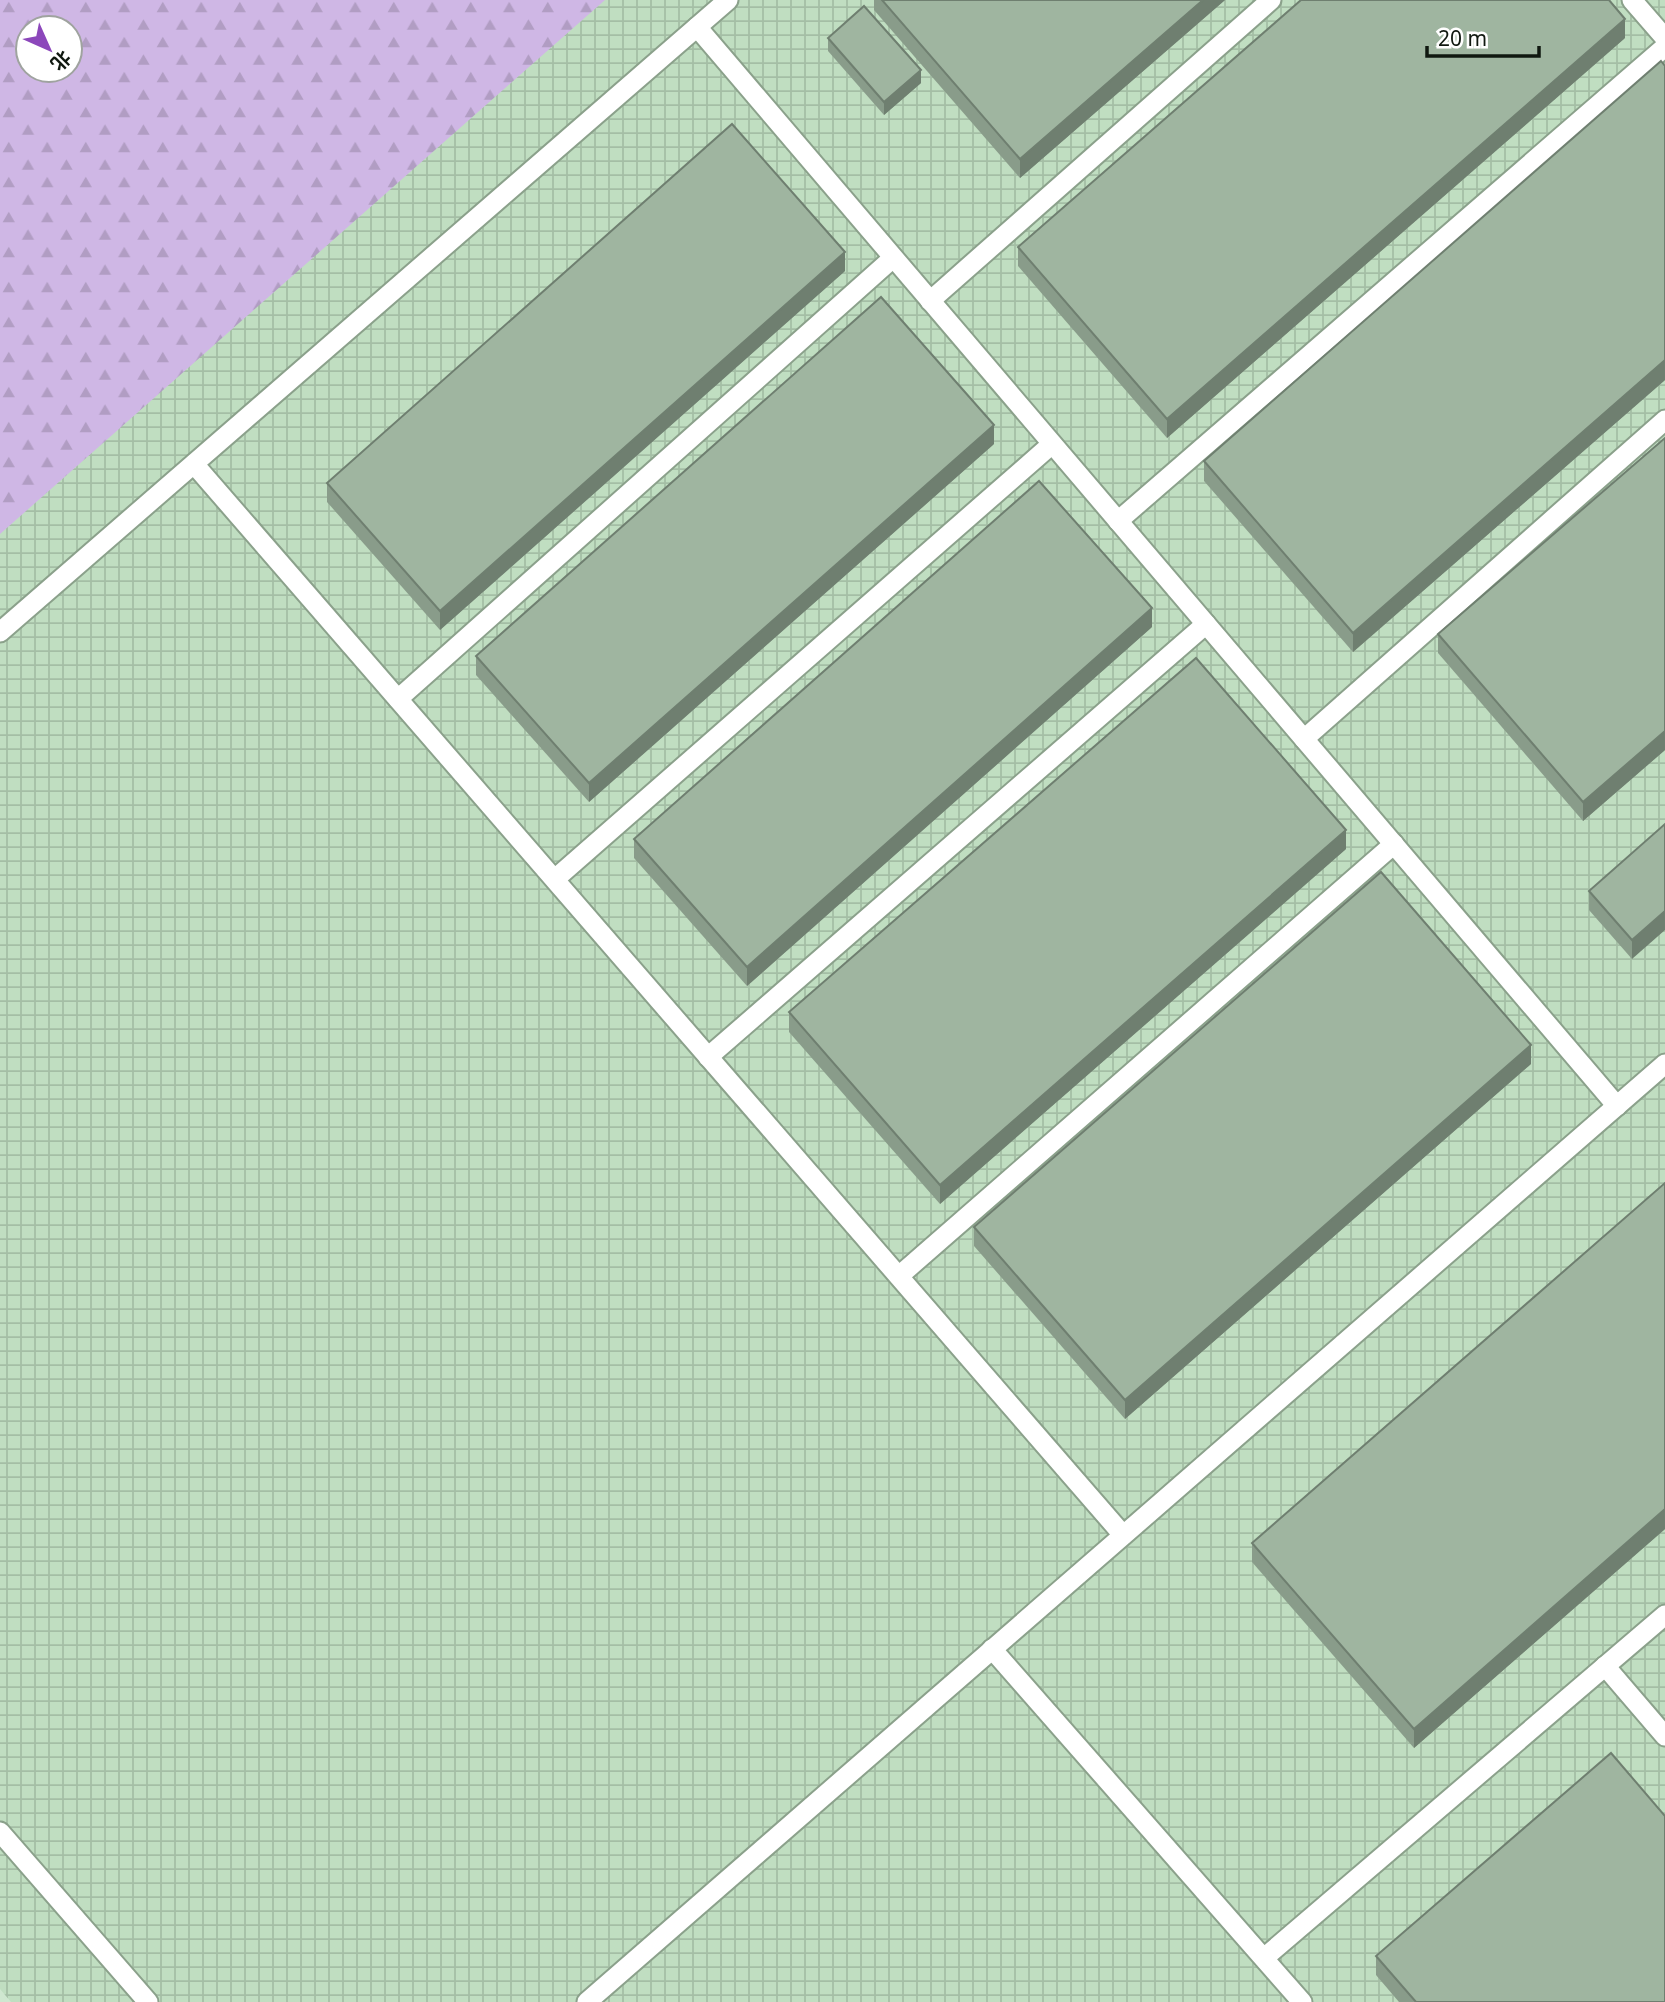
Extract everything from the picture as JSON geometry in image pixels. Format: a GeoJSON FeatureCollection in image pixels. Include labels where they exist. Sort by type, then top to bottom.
{"type":"FeatureCollection","features":[{"type":"Feature","properties":{"kind":"lane"},"geometry":{"type":"LineString","coordinates":[[0,632],[728,0]]}},
{"type":"Feature","properties":{"kind":"lane"},"geometry":{"type":"LineString","coordinates":[[930,301],[1272,0]]}},
{"type":"Feature","properties":{"kind":"lane"},"geometry":{"type":"LineString","coordinates":[[1632,0],[1665,38]]}},
{"type":"Feature","properties":{"kind":"lane"},"geometry":{"type":"LineString","coordinates":[[696,27],[1617,1106]]}},
{"type":"Feature","properties":{"kind":"lane"},"geometry":{"type":"LineString","coordinates":[[1118,521],[1665,47]]}},
{"type":"Feature","properties":{"kind":"lane"},"geometry":{"type":"LineString","coordinates":[[398,699],[893,258]]}},
{"type":"Feature","properties":{"kind":"lane"},"geometry":{"type":"LineString","coordinates":[[1304,738],[1665,420]]}},
{"type":"Feature","properties":{"kind":"lane"},"geometry":{"type":"LineString","coordinates":[[555,879],[1052,444]]}},
{"type":"Feature","properties":{"kind":"lane"},"geometry":{"type":"LineString","coordinates":[[194,464],[1123,1535]]}},
{"type":"Feature","properties":{"kind":"lane"},"geometry":{"type":"LineString","coordinates":[[708,1056],[1206,624]]}},
{"type":"Feature","properties":{"kind":"lane"},"geometry":{"type":"LineString","coordinates":[[899,1276],[1394,844]]}},
{"type":"Feature","properties":{"kind":"lane"},"geometry":{"type":"LineString","coordinates":[[587,2002],[1665,1064]]}},
{"type":"Feature","properties":{"kind":"lane"},"geometry":{"type":"LineString","coordinates":[[1264,1958],[1665,1615]]}},
{"type":"Feature","properties":{"kind":"lane"},"geometry":{"type":"LineString","coordinates":[[992,1649],[1302,2002]]}},
{"type":"Feature","properties":{"kind":"lane"},"geometry":{"type":"LineString","coordinates":[[1605,1666],[1665,1736]]}},
{"type":"Feature","properties":{"kind":"lane"},"geometry":{"type":"LineString","coordinates":[[0,1832],[148,2002]]}},
{"type":"Feature","properties":{"kind":"shaded area"},"geometry":{"type":"Polygon","coordinates":[[[0,0],[1665,0],[1665,2002],[11,2002],[0,1989],[0,0]]]}},
{"type":"Feature","properties":{"kind":"green space"},"geometry":{"type":"Polygon","coordinates":[[[0,0],[605,0],[0,534],[0,0]]]}},
{"type":"Feature","properties":{"kind":"building"},"geometry":{"type":"Polygon","coordinates":[[[882,0],[1203,0],[1020,159],[882,0]]]}},
{"type":"Feature","properties":{"kind":"building"},"geometry":{"type":"Polygon","coordinates":[[[1301,0],[1609,0],[1625,19],[1167,419],[1018,247],[1301,0]]]}},
{"type":"Feature","properties":{"kind":"building"},"geometry":{"type":"Polygon","coordinates":[[[864,6],[921,70],[884,102],[828,38],[864,6]]]}},
{"type":"Feature","properties":{"kind":"building"},"geometry":{"type":"Polygon","coordinates":[[[1661,61],[1665,66],[1665,360],[1353,633],[1204,461],[1661,61]]]}},
{"type":"Feature","properties":{"kind":"building"},"geometry":{"type":"Polygon","coordinates":[[[732,124],[845,252],[440,611],[327,483],[732,124]]]}},
{"type":"Feature","properties":{"kind":"building"},"geometry":{"type":"Polygon","coordinates":[[[881,297],[994,425],[589,783],[476,656],[881,297]]]}},
{"type":"Feature","properties":{"kind":"building"},"geometry":{"type":"Polygon","coordinates":[[[1665,438],[1665,731],[1583,802],[1438,634],[1665,438]]]}},
{"type":"Feature","properties":{"kind":"building"},"geometry":{"type":"Polygon","coordinates":[[[1039,481],[1152,608],[747,967],[634,839],[1039,481]]]}},
{"type":"Feature","properties":{"kind":"building"},"geometry":{"type":"Polygon","coordinates":[[[1196,658],[1346,830],[940,1185],[789,1012],[1196,658]]]}},
{"type":"Feature","properties":{"kind":"building"},"geometry":{"type":"Polygon","coordinates":[[[1665,824],[1665,911],[1632,940],[1589,891],[1665,824]]]}},
{"type":"Feature","properties":{"kind":"building"},"geometry":{"type":"Polygon","coordinates":[[[1381,872],[1531,1045],[1125,1400],[974,1227],[1381,872]]]}},
{"type":"Feature","properties":{"kind":"building"},"geometry":{"type":"Polygon","coordinates":[[[1665,1183],[1665,1509],[1414,1729],[1252,1543],[1665,1183]]]}},
{"type":"Feature","properties":{"kind":"building"},"geometry":{"type":"Polygon","coordinates":[[[1611,1753],[1665,1816],[1665,2002],[1416,2002],[1376,1956],[1611,1753]]]}}]}
